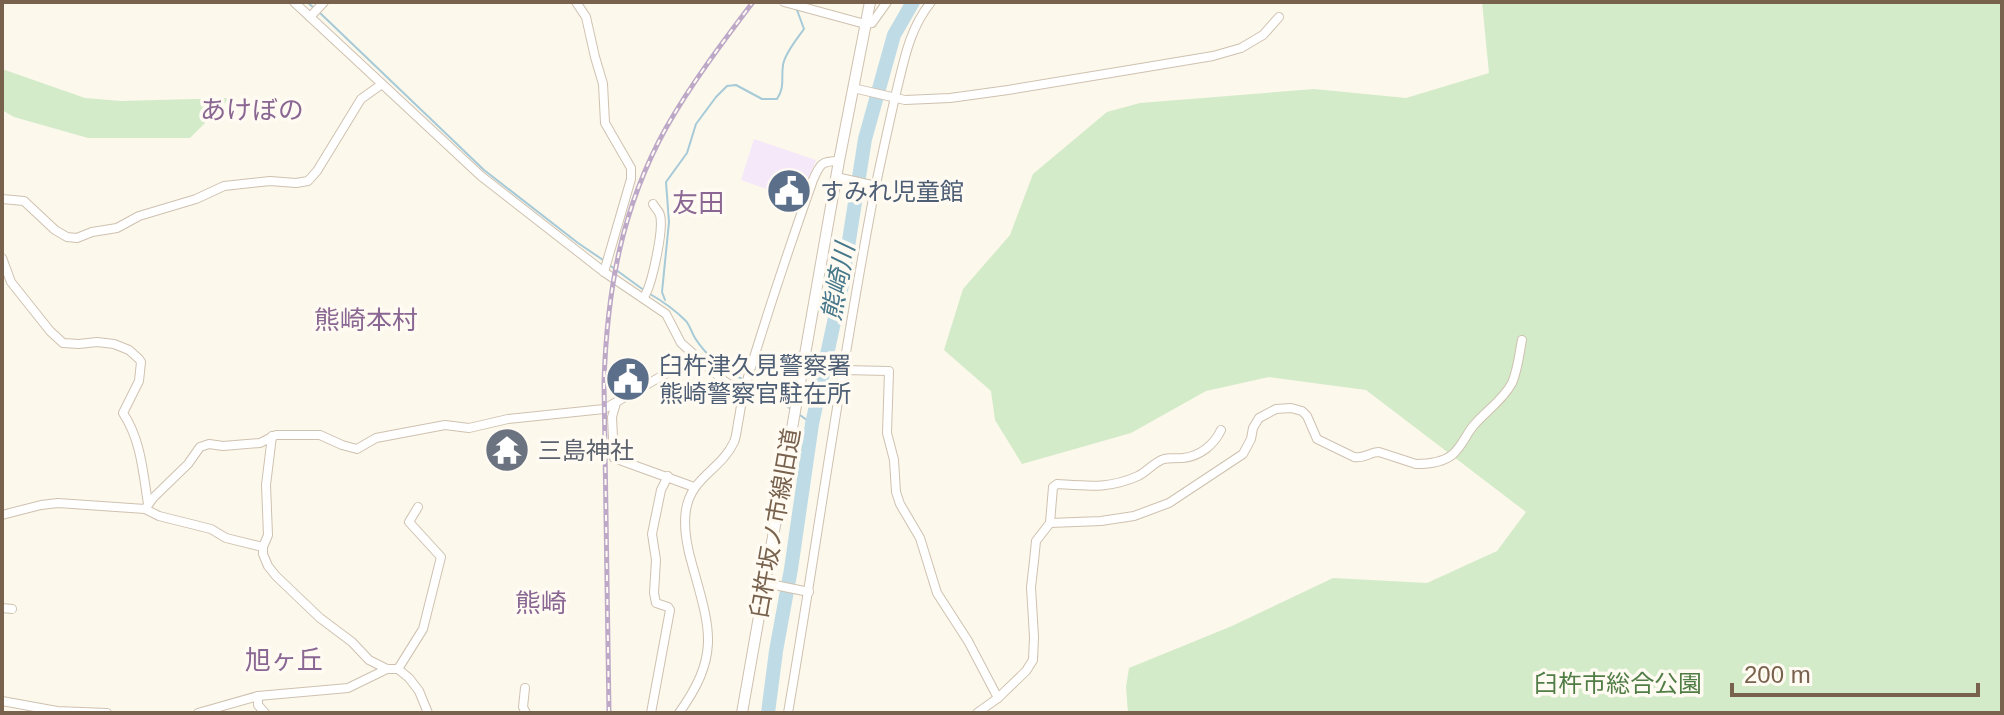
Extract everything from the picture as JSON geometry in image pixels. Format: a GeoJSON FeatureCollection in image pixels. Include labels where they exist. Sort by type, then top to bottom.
{"type":"FeatureCollection","features":[{"type":"Feature","properties":{"kind":"street"},"geometry":{"type":"LineString","coordinates":[[294,2],[316,10],[382,84],[481,176],[646,294],[666,314],[681,343],[695,357],[724,381],[744,391]]}},
{"type":"Feature","properties":{"kind":"street"},"geometry":{"type":"LineString","coordinates":[[576,2],[586,17],[603,84],[605,123],[631,168],[631,179],[606,266]]}},
{"type":"Feature","properties":{"kind":"street","name":"臼杵坂ノ市線旧道"},"geometry":{"type":"LineString","coordinates":[[742,713],[839,178],[839,161],[857,89],[870,2]]}},
{"type":"Feature","properties":{"kind":"street"},"geometry":{"type":"LineString","coordinates":[[793,4],[865,24],[872,23],[887,2]]}},
{"type":"Feature","properties":{"kind":"street"},"geometry":{"type":"LineString","coordinates":[[788,713],[874,185],[907,46],[914,27],[931,2]]}},
{"type":"Feature","properties":{"kind":"street"},"geometry":{"type":"LineString","coordinates":[[857,89],[905,100],[950,98],[1213,56],[1241,48],[1263,35],[1279,17]]}},
{"type":"Feature","properties":{"kind":"street"},"geometry":{"type":"LineString","coordinates":[[2,199],[24,201],[55,230],[67,237],[77,238],[117,228],[139,216],[196,199],[224,186],[308,181],[361,99],[382,84]]}},
{"type":"Feature","properties":{"kind":"street"},"geometry":{"type":"LineString","coordinates":[[679,713],[702,673],[709,637],[684,521],[687,502],[694,487],[721,462],[734,441],[744,391],[815,174],[824,162],[839,161]]}},
{"type":"Feature","properties":{"kind":"street"},"geometry":{"type":"LineString","coordinates":[[839,178],[874,185]]}},
{"type":"Feature","properties":{"kind":"street"},"geometry":{"type":"LineString","coordinates":[[646,294],[653,275],[660,228],[660,215],[653,204]]}},
{"type":"Feature","properties":{"kind":"street"},"geometry":{"type":"LineString","coordinates":[[2,258],[11,282],[63,343],[114,344],[129,350],[141,362],[139,381],[123,413],[141,456],[147,507]]}},
{"type":"Feature","properties":{"kind":"street"},"geometry":{"type":"LineString","coordinates":[[1050,523],[1124,518],[1158,509],[1243,454],[1259,418],[1276,409],[1302,411],[1317,439],[1354,457],[1379,452],[1416,464],[1450,457],[1510,385],[1522,340]]}},
{"type":"Feature","properties":{"kind":"street"},"geometry":{"type":"LineString","coordinates":[[147,507],[200,447],[209,444],[260,443],[276,435],[320,435],[357,449],[376,438],[445,425],[469,428],[508,419],[604,409],[695,357]]}},
{"type":"Feature","properties":{"kind":"street"},"geometry":{"type":"LineString","coordinates":[[843,370],[889,371],[887,433],[894,460],[896,492],[920,538],[937,593],[968,641],[998,698]]}},
{"type":"Feature","properties":{"kind":"street"},"geometry":{"type":"LineString","coordinates":[[616,403],[612,417],[614,458],[694,487]]}},
{"type":"Feature","properties":{"kind":"street"},"geometry":{"type":"LineString","coordinates":[[977,713],[998,698],[1033,660],[1031,587],[1036,541],[1050,523],[1053,487],[1057,484],[1104,487],[1121,483],[1147,472],[1163,460],[1193,457],[1217,439],[1221,430]]}},
{"type":"Feature","properties":{"kind":"street"},"geometry":{"type":"LineString","coordinates":[[272,436],[266,485],[268,535],[263,547],[268,566],[320,618],[352,642],[369,660],[387,669]]}},
{"type":"Feature","properties":{"kind":"street"},"geometry":{"type":"LineString","coordinates":[[651,713],[670,610],[656,603],[656,560],[652,534],[661,490],[668,476]]}},
{"type":"Feature","properties":{"kind":"street"},"geometry":{"type":"LineString","coordinates":[[2,515],[58,503],[147,507],[159,516],[263,547]]}},
{"type":"Feature","properties":{"kind":"street"},"geometry":{"type":"LineString","coordinates":[[398,669],[423,629],[441,557],[409,522],[418,507]]}},
{"type":"Feature","properties":{"kind":"street"},"geometry":{"type":"LineString","coordinates":[[767,584],[808,592]]}},
{"type":"Feature","properties":{"kind":"street"},"geometry":{"type":"LineString","coordinates":[[198,713],[258,696],[348,688],[387,669],[398,669],[413,682],[428,713]]}},
{"type":"Feature","properties":{"kind":"street"},"geometry":{"type":"LineString","coordinates":[[525,688],[523,707],[526,713]]}},
{"type":"Feature","properties":{"kind":"street"},"geometry":{"type":"LineString","coordinates":[[258,696],[258,705],[265,713]]}},
{"type":"Feature","properties":{"kind":"street"},"geometry":{"type":"LineString","coordinates":[[2,701],[30,710],[107,713]]}},
{"type":"Feature","properties":{"kind":"shaded area"},"geometry":{"type":"Polygon","coordinates":[[[754,139],[816,160],[807,184],[796,181],[791,198],[741,180],[754,139]]]}},
{"type":"Feature","properties":{"kind":"green space","name":"臼杵市総合公園"},"geometry":{"type":"Polygon","coordinates":[[[1482,2],[2002,2],[2002,713],[1128,713],[1126,687],[1129,668],[1232,626],[1333,578],[1427,583],[1497,551],[1526,512],[1366,390],[1269,377],[1206,391],[1131,433],[1022,464],[995,420],[991,391],[944,350],[963,289],[1010,235],[1033,174],[1107,112],[1140,103],[1314,89],[1406,98],[1489,73],[1482,2]]]}},
{"type":"Feature","properties":{"kind":"green space"},"geometry":{"type":"Polygon","coordinates":[[[2,69],[85,98],[121,101],[230,98],[190,138],[88,138],[14,117],[2,110],[2,69]]]}},
{"type":"Feature","properties":{"kind":"waterway"},"geometry":{"type":"LineString","coordinates":[[307,2],[314,8]]}},
{"type":"Feature","properties":{"kind":"waterway","name":"熊崎川"},"geometry":{"type":"LineString","coordinates":[[768,713],[812,424],[842,285],[865,139],[894,35],[913,2]]}},
{"type":"Feature","properties":{"kind":"waterway"},"geometry":{"type":"LineString","coordinates":[[665,300],[662,292],[669,222],[666,182],[687,153],[696,124],[727,86],[736,85],[762,99],[777,99],[782,87],[784,60],[804,29],[797,10]]}},
{"type":"Feature","properties":{"kind":"waterway"},"geometry":{"type":"LineString","coordinates":[[319,12],[484,170],[603,260]]}},
{"type":"Feature","properties":{"kind":"waterway"},"geometry":{"type":"LineString","coordinates":[[608,264],[645,291]]}},
{"type":"Feature","properties":{"kind":"waterway"},"geometry":{"type":"LineString","coordinates":[[650,294],[686,321],[711,357],[744,380]]}},
{"type":"Feature","properties":{"kind":"waterway"},"geometry":{"type":"LineString","coordinates":[[749,383],[791,409]]}},
{"type":"Feature","properties":{"kind":"waterway"},"geometry":{"type":"LineString","coordinates":[[800,415],[812,424]]}},
{"type":"Feature","properties":{"kind":"railway"},"geometry":{"type":"LineString","coordinates":[[609,713],[604,382],[609,315],[619,251],[638,189],[666,128],[718,48],[753,2]]}},
{"type":"Feature","properties":{"kind":"place","name":"すみれ児童館"},"geometry":{"type":"Point","coordinates":[789,191]}},
{"type":"Feature","properties":{"kind":"place","name":"臼杵津久見警察署 熊崎警察官駐在所"},"geometry":{"type":"Point","coordinates":[628,379]}},
{"type":"Feature","properties":{"kind":"place","name":"三島神社"},"geometry":{"type":"Point","coordinates":[507,450]}},
{"type":"Feature","properties":{"kind":"district","name":"あけぼの"},"geometry":{"type":"Point","coordinates":[252,110]}},
{"type":"Feature","properties":{"kind":"district","name":"友田"},"geometry":{"type":"Point","coordinates":[698,203]}},
{"type":"Feature","properties":{"kind":"district","name":"熊崎本村"},"geometry":{"type":"Point","coordinates":[366,320]}},
{"type":"Feature","properties":{"kind":"district","name":"熊崎"},"geometry":{"type":"Point","coordinates":[541,603]}},
{"type":"Feature","properties":{"kind":"district","name":"旭ヶ丘"},"geometry":{"type":"Point","coordinates":[284,660]}}]}
